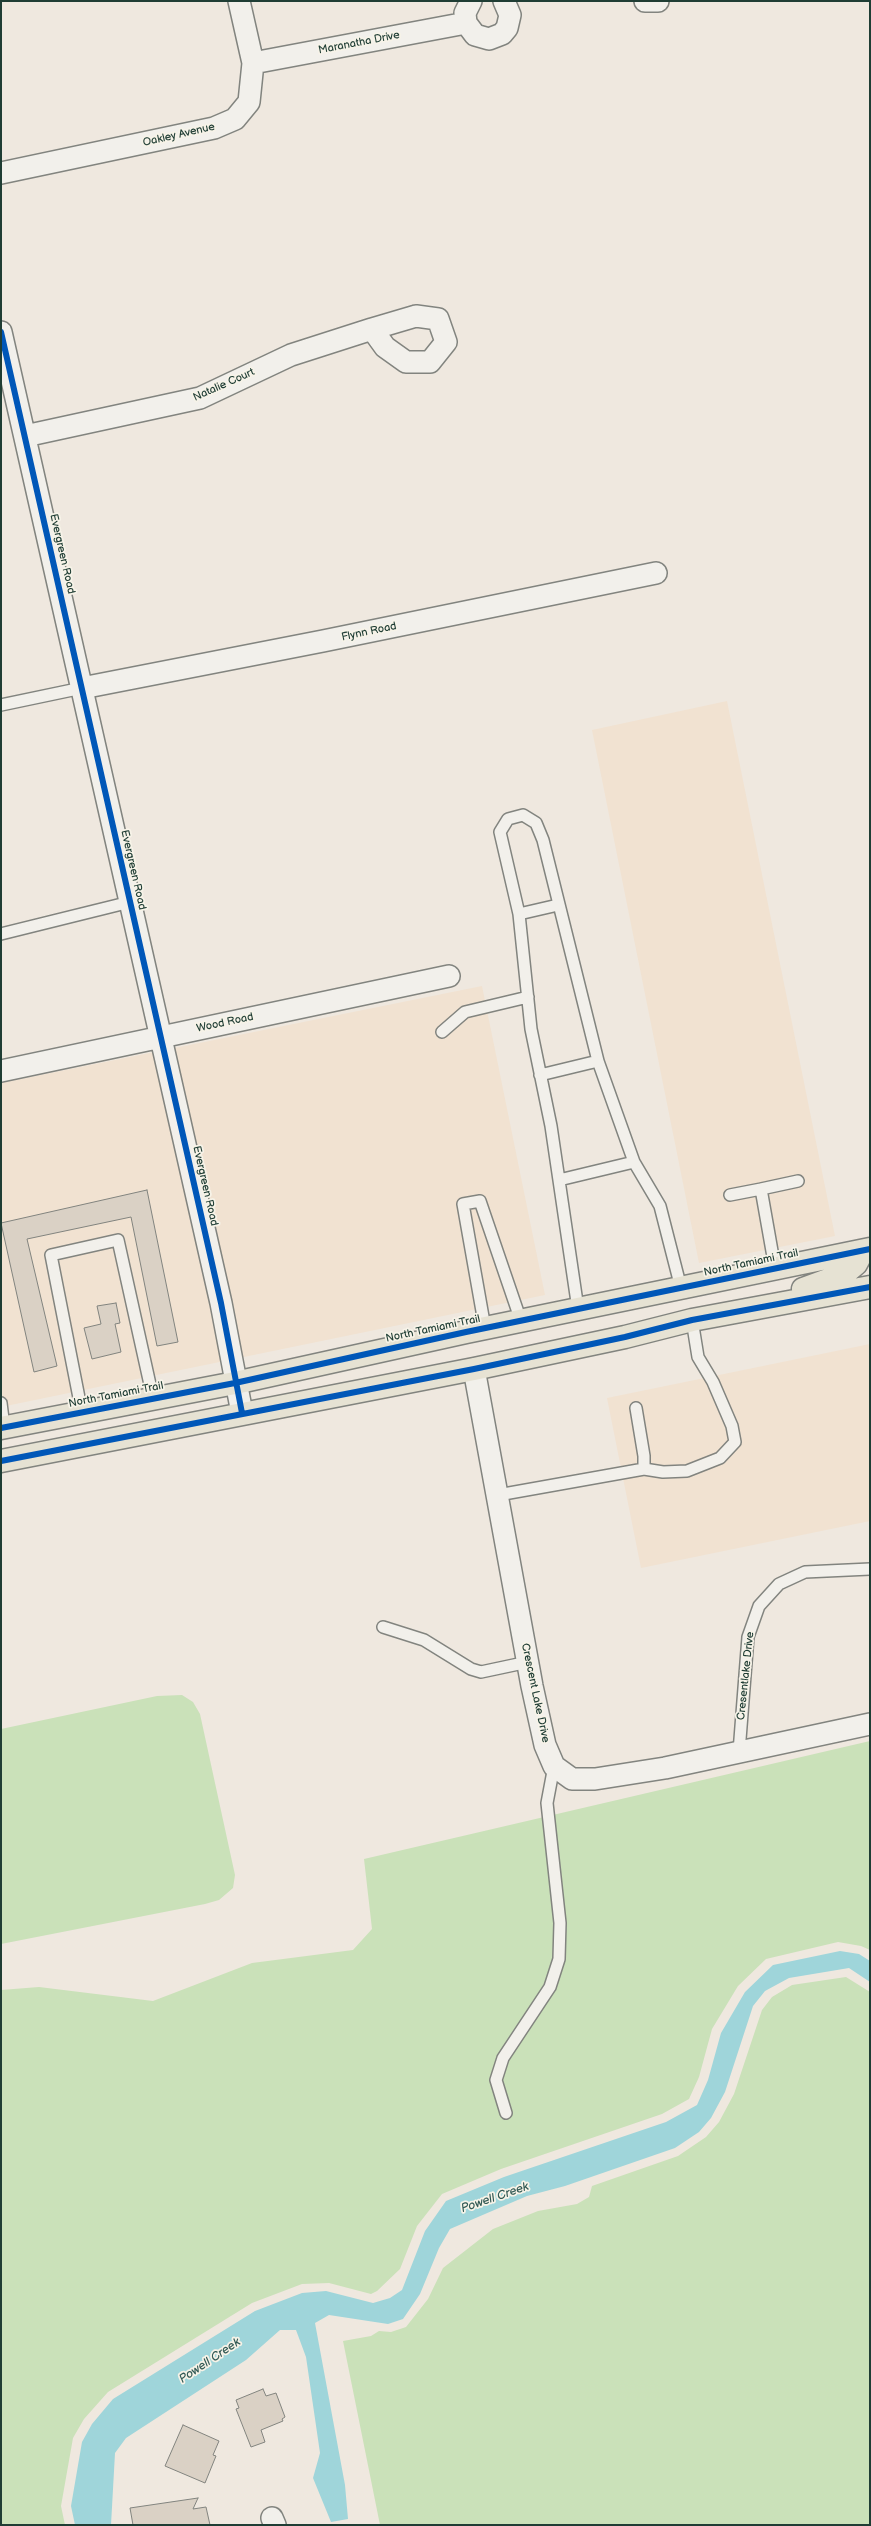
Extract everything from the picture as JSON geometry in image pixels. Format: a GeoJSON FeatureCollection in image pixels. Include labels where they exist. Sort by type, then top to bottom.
{"type":"FeatureCollection","features":[{"type":"Feature","properties":{"kind":"main road","name":"North Tamiami Trail"},"geometry":{"type":"LineString","coordinates":[[3,1428],[235,1382],[485,1328],[867,1250]]}},
{"type":"Feature","properties":{"kind":"main road"},"geometry":{"type":"LineString","coordinates":[[781,1305],[798,1291],[844,1274],[856,1264],[867,1250]]}},
{"type":"Feature","properties":{"kind":"main road"},"geometry":{"type":"LineString","coordinates":[[1,1461],[474,1369],[625,1337],[692,1320],[781,1305],[870,1287]]}},
{"type":"Feature","properties":{"kind":"street","name":"Oakley Avenue"},"geometry":{"type":"LineString","coordinates":[[1,173],[214,128],[235,119],[248,102],[253,63],[239,1]]}},
{"type":"Feature","properties":{"kind":"street"},"geometry":{"type":"LineString","coordinates":[[471,1],[465,13],[466,23],[470,30],[481,38],[488,39],[502,34],[510,20],[508,7],[504,1]]}},
{"type":"Feature","properties":{"kind":"street"},"geometry":{"type":"LineString","coordinates":[[645,1],[658,1]]}},
{"type":"Feature","properties":{"kind":"street","name":"Maranatha Drive"},"geometry":{"type":"LineString","coordinates":[[253,63],[466,23]]}},
{"type":"Feature","properties":{"kind":"street","name":"Natalie Court"},"geometry":{"type":"LineString","coordinates":[[25,436],[170,406],[200,398],[291,355],[372,329]]}},
{"type":"Feature","properties":{"kind":"street","name":"Evergreen Road"},"geometry":{"type":"LineString","coordinates":[[1,332],[10,410],[25,436],[221,1303],[242,1413]]}},
{"type":"Feature","properties":{"kind":"street","name":"Flynn Road"},"geometry":{"type":"LineString","coordinates":[[82,688],[316,643],[656,573]]}},
{"type":"Feature","properties":{"kind":"street","name":"Wood Road"},"geometry":{"type":"LineString","coordinates":[[1,1071],[449,976]]}},
{"type":"Feature","properties":{"kind":"street","name":"Crescent Lake Drive"},"geometry":{"type":"LineString","coordinates":[[474,1369],[528,1662],[545,1745],[554,1766]]}},
{"type":"Feature","properties":{"kind":"street"},"geometry":{"type":"LineString","coordinates":[[554,1766],[572,1779],[595,1780],[739,1752],[870,1724]]}},
{"type":"Feature","properties":{"kind":"lane"},"geometry":{"type":"LineString","coordinates":[[1,705],[82,688]]}},
{"type":"Feature","properties":{"kind":"lane"},"geometry":{"type":"LineString","coordinates":[[578,1309],[559,1180],[531,1029],[519,914],[500,832],[508,819],[523,815],[536,823],[543,840],[598,1061],[634,1162],[660,1206],[681,1288]]}},
{"type":"Feature","properties":{"kind":"lane"},"geometry":{"type":"LineString","coordinates":[[1,934],[130,902]]}},
{"type":"Feature","properties":{"kind":"lane"},"geometry":{"type":"LineString","coordinates":[[519,914],[558,905]]}},
{"type":"Feature","properties":{"kind":"lane"},"geometry":{"type":"LineString","coordinates":[[442,1032],[465,1012],[528,997]]}},
{"type":"Feature","properties":{"kind":"lane"},"geometry":{"type":"LineString","coordinates":[[540,1075],[598,1061]]}},
{"type":"Feature","properties":{"kind":"lane"},"geometry":{"type":"LineString","coordinates":[[559,1180],[634,1162]]}},
{"type":"Feature","properties":{"kind":"lane"},"geometry":{"type":"LineString","coordinates":[[730,1194],[798,1181]]}},
{"type":"Feature","properties":{"kind":"lane"},"geometry":{"type":"LineString","coordinates":[[761,1189],[776,1268]]}},
{"type":"Feature","properties":{"kind":"lane"},"geometry":{"type":"LineString","coordinates":[[485,1328],[463,1204],[480,1201],[521,1321]]}},
{"type":"Feature","properties":{"kind":"lane"},"geometry":{"type":"LineString","coordinates":[[82,1413],[52,1255],[118,1240],[153,1398]]}},
{"type":"Feature","properties":{"kind":"lane"},"geometry":{"type":"LineString","coordinates":[[498,1495],[644,1469],[663,1472],[687,1471],[720,1458],[735,1442],[732,1426],[722,1401],[698,1357],[692,1320]]}},
{"type":"Feature","properties":{"kind":"lane"},"geometry":{"type":"LineString","coordinates":[[1,1403],[3,1428]]}},
{"type":"Feature","properties":{"kind":"lane"},"geometry":{"type":"LineString","coordinates":[[636,1408],[644,1456],[644,1469]]}},
{"type":"Feature","properties":{"kind":"lane","name":"Cresentlake Drive"},"geometry":{"type":"LineString","coordinates":[[739,1752],[748,1637],[759,1606],[779,1584],[805,1572],[870,1569]]}},
{"type":"Feature","properties":{"kind":"lane"},"geometry":{"type":"LineString","coordinates":[[383,1628],[424,1640],[471,1669],[481,1672],[528,1662]]}},
{"type":"Feature","properties":{"kind":"lane"},"geometry":{"type":"LineString","coordinates":[[506,2113],[496,2080],[503,2058],[550,1987],[559,1959],[560,1923],[547,1803],[554,1766]]}},
{"type":"Feature","properties":{"kind":"shaded area"},"geometry":{"type":"Polygon","coordinates":[[[727,701],[835,1236],[699,1263],[592,730],[727,701]]]}},
{"type":"Feature","properties":{"kind":"shaded area"},"geometry":{"type":"Polygon","coordinates":[[[482,986],[545,1295],[1,1407],[1,1083],[482,986]]]}},
{"type":"Feature","properties":{"kind":"shaded area"},"geometry":{"type":"Polygon","coordinates":[[[870,1344],[870,1521],[641,1568],[607,1398],[870,1344]]]}},
{"type":"Feature","properties":{"kind":"green space"},"geometry":{"type":"Polygon","coordinates":[[[182,1695],[193,1702],[200,1714],[235,1875],[233,1888],[219,1900],[205,1904],[1,1944],[1,1729],[157,1696],[182,1695]]]}},
{"type":"Feature","properties":{"kind":"green space"},"geometry":{"type":"Polygon","coordinates":[[[870,1741],[870,1950],[861,1946],[838,1942],[766,1959],[738,1986],[712,2029],[699,2077],[689,2099],[662,2114],[501,2169],[442,2194],[417,2226],[400,2269],[377,2291],[371,2294],[329,2283],[302,2284],[252,2303],[108,2392],[84,2419],[73,2438],[61,2506],[65,2525],[1,2525],[1,1990],[39,1987],[153,2001],[252,1963],[353,1950],[372,1929],[364,1859],[870,1741]]]}},
{"type":"Feature","properties":{"kind":"green space"},"geometry":{"type":"Polygon","coordinates":[[[846,1977],[870,1992],[870,2525],[380,2525],[343,2341],[371,2336],[379,2331],[391,2332],[406,2327],[428,2299],[443,2268],[493,2229],[538,2211],[577,2204],[589,2197],[592,2186],[678,2156],[706,2137],[719,2122],[734,2094],[762,2010],[772,1997],[792,1985],[846,1977]]]}},
{"type":"Feature","properties":{"kind":"water","name":"Powell Creek"},"geometry":{"type":"Polygon","coordinates":[[[840,1951],[859,1954],[870,1961],[870,1982],[849,1968],[789,1978],[765,1991],[753,2006],[725,2092],[711,2118],[699,2132],[675,2148],[565,2186],[527,2196],[450,2229],[439,2248],[420,2294],[403,2319],[388,2324],[329,2315],[315,2323],[345,2485],[348,2519],[331,2522],[313,2478],[320,2453],[306,2357],[296,2330],[280,2330],[246,2360],[126,2438],[115,2453],[111,2525],[75,2525],[71,2506],[82,2442],[92,2424],[113,2399],[255,2311],[302,2293],[326,2291],[373,2303],[390,2298],[402,2290],[425,2231],[446,2201],[504,2177],[666,2122],[697,2105],[708,2080],[721,2033],[745,1992],[773,1965],[840,1951]]]}},
{"type":"Feature","properties":{"kind":"building"},"geometry":{"type":"Polygon","coordinates":[[[147,1190],[178,1342],[157,1346],[131,1217],[27,1239],[57,1366],[34,1372],[1,1223],[147,1190]]]}},
{"type":"Feature","properties":{"kind":"building"},"geometry":{"type":"Polygon","coordinates":[[[116,1303],[120,1323],[115,1324],[121,1352],[92,1359],[84,1328],[101,1324],[97,1306],[116,1303]]]}},
{"type":"Feature","properties":{"kind":"building"},"geometry":{"type":"Polygon","coordinates":[[[263,2389],[266,2396],[276,2393],[285,2417],[282,2419],[283,2421],[261,2430],[265,2442],[251,2447],[236,2409],[239,2408],[236,2400],[263,2389]]]}},
{"type":"Feature","properties":{"kind":"building"},"geometry":{"type":"Polygon","coordinates":[[[183,2425],[219,2441],[213,2455],[216,2456],[205,2483],[165,2466],[183,2425]]]}},
{"type":"Feature","properties":{"kind":"building"},"geometry":{"type":"Polygon","coordinates":[[[198,2498],[193,2509],[206,2507],[210,2525],[133,2525],[130,2508],[198,2498]]]}},
{"type":"Feature","properties":{"kind":"cycle path"},"geometry":{"type":"LineString","coordinates":[[1,332],[221,1303],[242,1413]]}},
{"type":"Feature","properties":{"kind":"cycle path"},"geometry":{"type":"LineString","coordinates":[[1,1428],[235,1383],[466,1332],[870,1249]]}},
{"type":"Feature","properties":{"kind":"cycle path"},"geometry":{"type":"LineString","coordinates":[[1,1461],[474,1369],[625,1337],[692,1320],[870,1287]]}}]}
